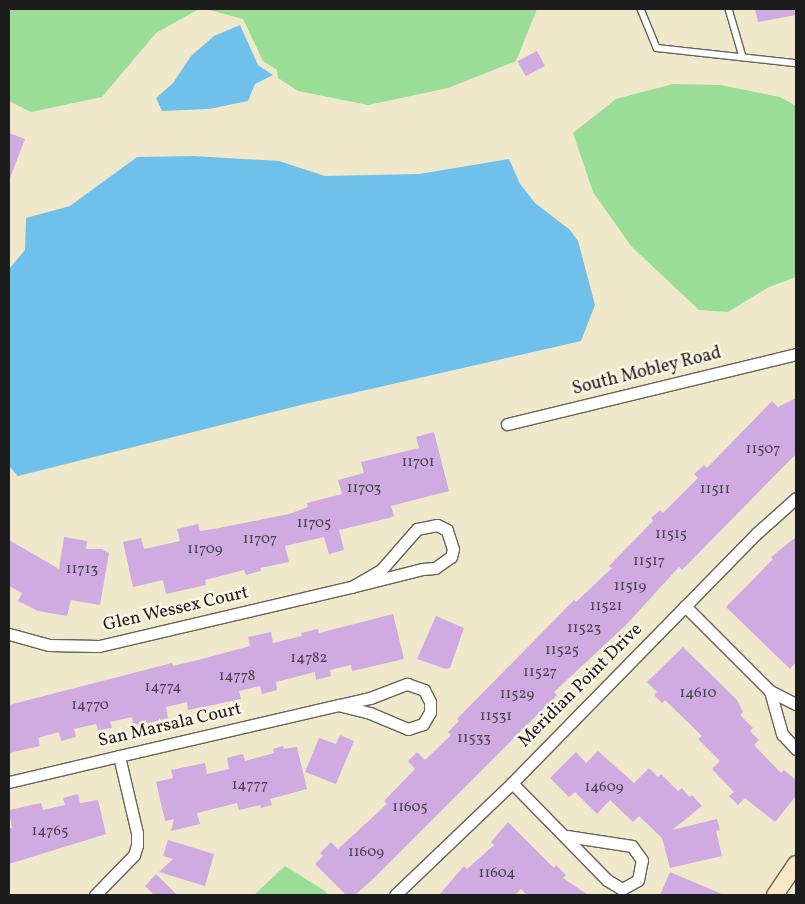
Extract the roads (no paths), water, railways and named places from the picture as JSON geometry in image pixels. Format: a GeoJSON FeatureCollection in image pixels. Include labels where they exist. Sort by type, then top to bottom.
{"type":"FeatureCollection","features":[{"type":"Feature","properties":{"kind":"main road"},"geometry":{"type":"LineString","coordinates":[[775,895],[796,864]]}},
{"type":"Feature","properties":{"kind":"main road"},"geometry":{"type":"LineString","coordinates":[[788,895],[796,884]]}},
{"type":"Feature","properties":{"kind":"street","name":"South Mobley Road"},"geometry":{"type":"LineString","coordinates":[[506,424],[796,354]]}},
{"type":"Feature","properties":{"kind":"street","name":"Meridian Point Drive"},"geometry":{"type":"LineString","coordinates":[[395,895],[512,782],[757,532],[795,500]]}},
{"type":"Feature","properties":{"kind":"street","name":"Glen Wessex Court"},"geometry":{"type":"LineString","coordinates":[[9,634],[48,645],[99,646],[351,587],[445,564],[453,550],[448,530],[437,525],[417,529],[381,570],[351,587]]}},
{"type":"Feature","properties":{"kind":"street"},"geometry":{"type":"LineString","coordinates":[[685,606],[770,692],[796,704]]}},
{"type":"Feature","properties":{"kind":"street","name":"San Marsala Court"},"geometry":{"type":"LineString","coordinates":[[9,782],[338,705],[407,684],[424,690],[430,702],[430,712],[423,724],[408,728],[370,713],[338,705]]}},
{"type":"Feature","properties":{"kind":"street"},"geometry":{"type":"LineString","coordinates":[[770,692],[782,734],[796,749]]}},
{"type":"Feature","properties":{"kind":"street"},"geometry":{"type":"LineString","coordinates":[[95,895],[134,855],[137,845],[137,833],[119,756]]}},
{"type":"Feature","properties":{"kind":"street"},"geometry":{"type":"LineString","coordinates":[[512,782],[567,836],[607,880],[622,889],[638,880],[642,860],[632,846],[567,836]]}},
{"type":"Feature","properties":{"kind":"lane"},"geometry":{"type":"LineString","coordinates":[[641,9],[657,48],[796,62]]}},
{"type":"Feature","properties":{"kind":"lane"},"geometry":{"type":"LineString","coordinates":[[730,9],[743,57]]}},
{"type":"Feature","properties":{"kind":"water"},"geometry":{"type":"Polygon","coordinates":[[[240,25],[258,65],[273,75],[255,84],[248,101],[209,109],[162,111],[156,98],[173,83],[191,56],[214,36],[240,25]]]}},
{"type":"Feature","properties":{"kind":"water"},"geometry":{"type":"Polygon","coordinates":[[[193,156],[279,161],[325,176],[419,174],[509,159],[520,184],[535,203],[570,230],[578,241],[595,305],[581,341],[305,404],[18,476],[9,466],[9,269],[25,250],[26,218],[70,206],[137,157],[193,156]]]}}]}
